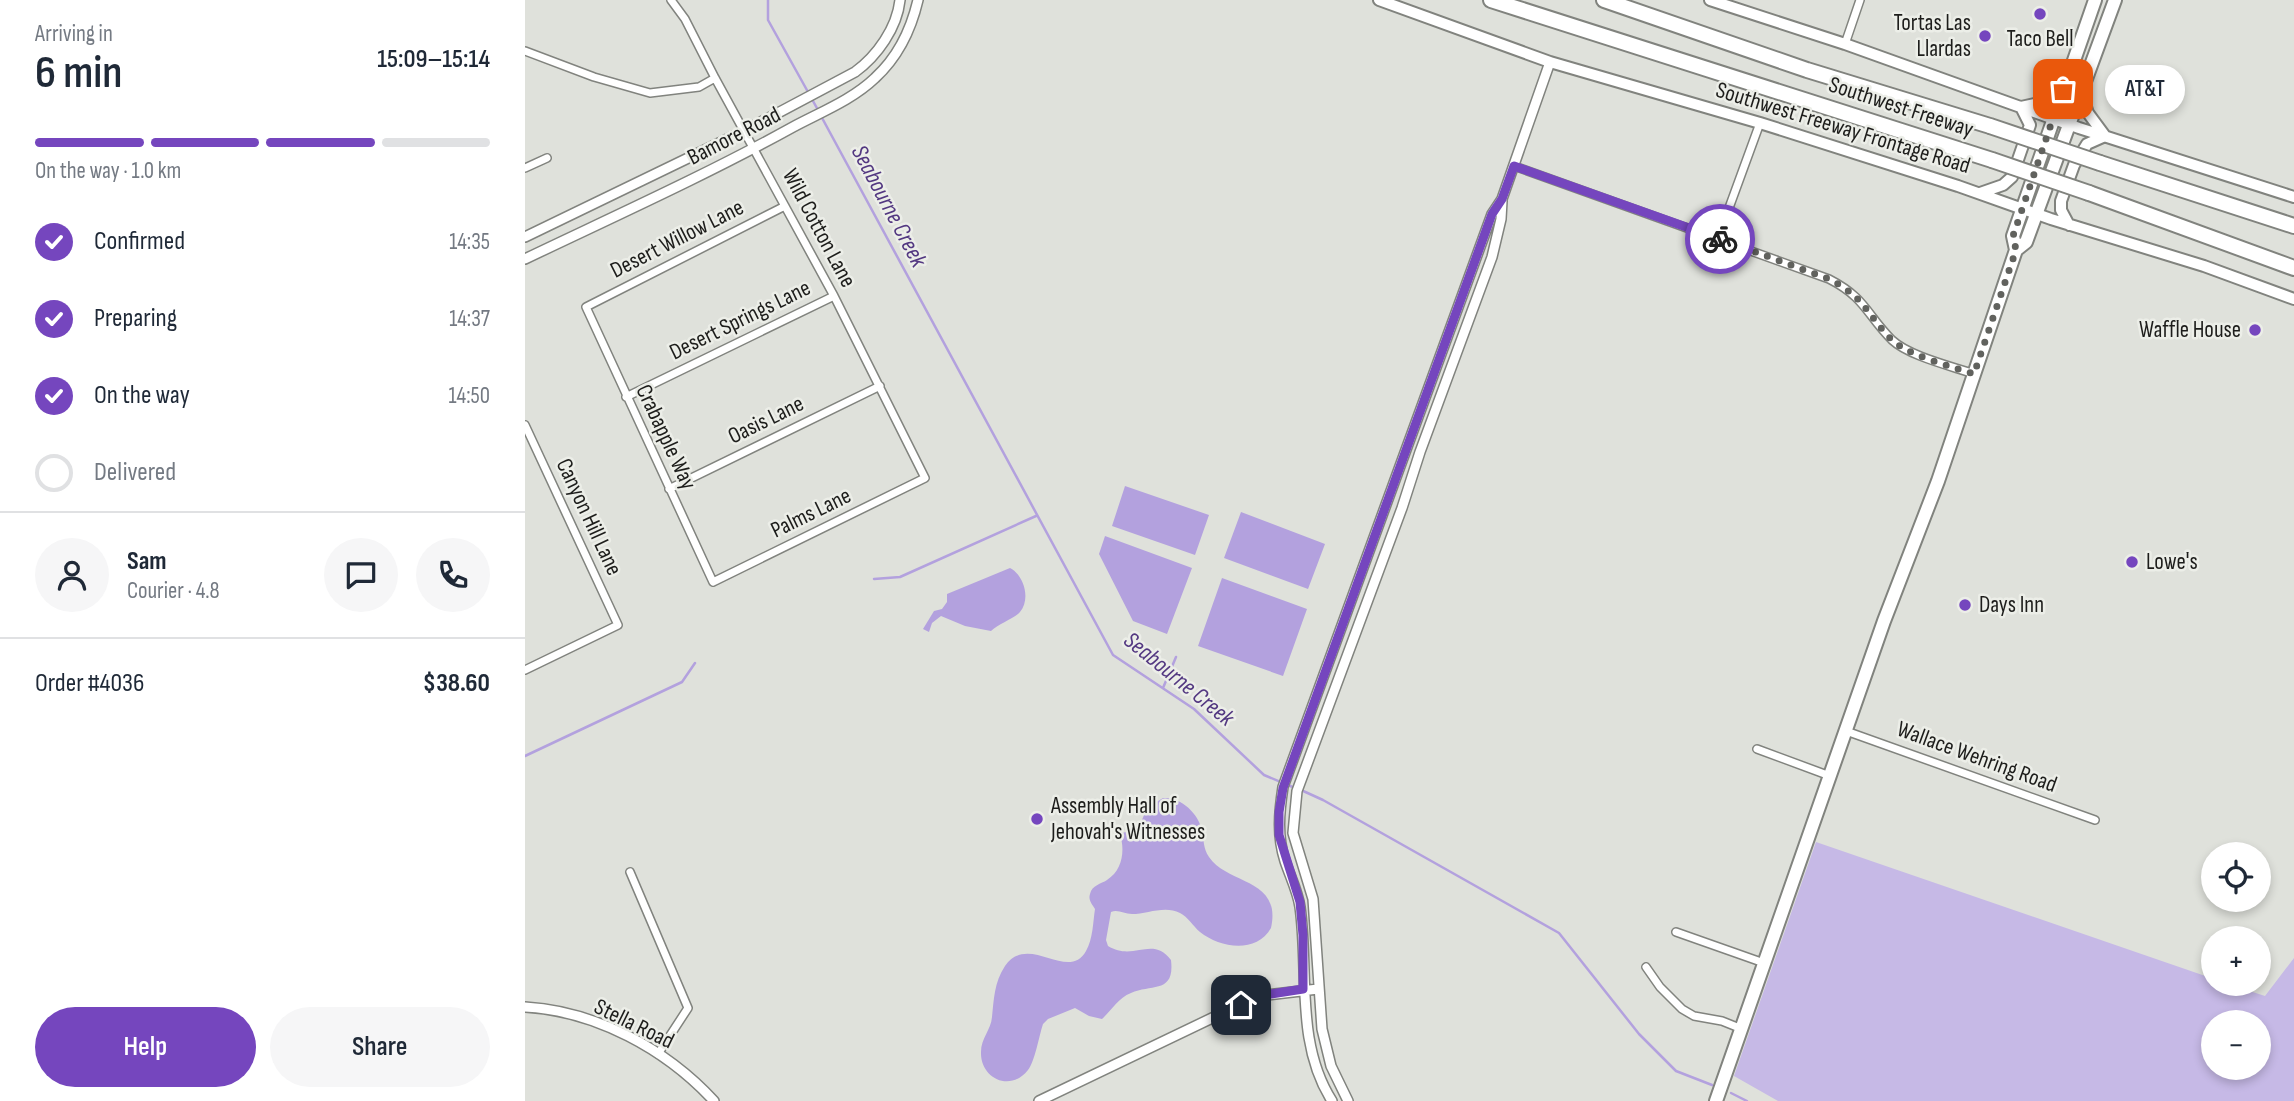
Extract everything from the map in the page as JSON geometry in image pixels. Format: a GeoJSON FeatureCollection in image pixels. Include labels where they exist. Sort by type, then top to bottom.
{"type":"FeatureCollection","features":[{"type":"Feature","properties":{"kind":"highway","name":"Southwest Freeway"},"geometry":{"type":"LineString","coordinates":[[1491,0],[1992,160],[2294,268]]}},
{"type":"Feature","properties":{"kind":"highway","name":"Southwest Freeway"},"geometry":{"type":"LineString","coordinates":[[1604,0],[1711,38],[2294,226]]}},
{"type":"Feature","properties":{"kind":"highway"},"geometry":{"type":"LineString","coordinates":[[1626,0],[1711,38]]}},
{"type":"Feature","properties":{"kind":"main road","name":"Southwest Freeway Frontage Road"},"geometry":{"type":"LineString","coordinates":[[1379,0],[1550,62],[1760,123],[1979,193],[2069,225],[2204,266],[2294,299]]}},
{"type":"Feature","properties":{"kind":"main road"},"geometry":{"type":"LineString","coordinates":[[1710,0],[1845,44],[2069,124],[2294,197]]}},
{"type":"Feature","properties":{"kind":"main road"},"geometry":{"type":"LineString","coordinates":[[1716,1101],[1884,621],[1938,481],[2016,250],[2013,236],[2095,0]]}},
{"type":"Feature","properties":{"kind":"main road"},"geometry":{"type":"LineString","coordinates":[[2016,250],[2026,242],[2115,0]]}},
{"type":"Feature","properties":{"kind":"main road"},"geometry":{"type":"LineString","coordinates":[[2021,107],[2044,102],[2063,89]]}},
{"type":"Feature","properties":{"kind":"main road"},"geometry":{"type":"LineString","coordinates":[[2081,92],[2088,113],[2105,136]]}},
{"type":"Feature","properties":{"kind":"main road"},"geometry":{"type":"LineString","coordinates":[[1979,193],[2003,186],[2012,177],[2030,125],[2021,107]]}},
{"type":"Feature","properties":{"kind":"main road"},"geometry":{"type":"LineString","coordinates":[[2069,225],[2061,211],[2061,201],[2074,165],[2080,151],[2087,144],[2105,136]]}},
{"type":"Feature","properties":{"kind":"street","name":"Wild Cotton Lane"},"geometry":{"type":"LineString","coordinates":[[671,0],[685,19],[834,296],[925,478]]}},
{"type":"Feature","properties":{"kind":"street","name":"Bamore Road"},"geometry":{"type":"LineString","coordinates":[[525,237],[744,131],[831,85],[868,62],[889,32],[900,0]]}},
{"type":"Feature","properties":{"kind":"street","name":"Bamore Road"},"geometry":{"type":"LineString","coordinates":[[525,259],[754,149],[847,99],[873,80],[891,61],[908,32],[918,0]]}},
{"type":"Feature","properties":{"kind":"street"},"geometry":{"type":"LineString","coordinates":[[1845,44],[1860,0]]}},
{"type":"Feature","properties":{"kind":"street"},"geometry":{"type":"LineString","coordinates":[[525,51],[594,77],[650,93],[699,87],[715,79]]}},
{"type":"Feature","properties":{"kind":"street"},"geometry":{"type":"LineString","coordinates":[[1332,1101],[1317,1068],[1304,1009],[1300,902],[1279,835],[1283,788],[1492,214],[1502,199],[1550,62]]}},
{"type":"Feature","properties":{"kind":"street"},"geometry":{"type":"LineString","coordinates":[[1718,238],[1760,123]]}},
{"type":"Feature","properties":{"kind":"street"},"geometry":{"type":"LineString","coordinates":[[525,168],[547,158]]}},
{"type":"Feature","properties":{"kind":"street"},"geometry":{"type":"LineString","coordinates":[[1514,166],[1829,279],[1843,286],[1864,303],[1893,341],[1974,374]]}},
{"type":"Feature","properties":{"kind":"street"},"geometry":{"type":"LineString","coordinates":[[1348,1101],[1331,1066],[1326,1048],[1318,989],[1313,899],[1295,844],[1293,813],[1305,765],[1402,508],[1492,257],[1501,219],[1502,199]]}},
{"type":"Feature","properties":{"kind":"street","name":"Desert Willow Lane"},"geometry":{"type":"LineString","coordinates":[[586,307],[785,206]]}},
{"type":"Feature","properties":{"kind":"street","name":"Desert Springs Lane"},"geometry":{"type":"LineString","coordinates":[[626,397],[834,296]]}},
{"type":"Feature","properties":{"kind":"street","name":"Crabapple Way"},"geometry":{"type":"LineString","coordinates":[[586,307],[713,582]]}},
{"type":"Feature","properties":{"kind":"street","name":"Oasis Lane"},"geometry":{"type":"LineString","coordinates":[[669,489],[880,386]]}},
{"type":"Feature","properties":{"kind":"street","name":"Canyon Hill Lane"},"geometry":{"type":"LineString","coordinates":[[525,425],[618,625],[525,670]]}},
{"type":"Feature","properties":{"kind":"street","name":"Palms Lane"},"geometry":{"type":"LineString","coordinates":[[713,582],[925,478]]}},
{"type":"Feature","properties":{"kind":"street","name":"Wallace Wehring Road"},"geometry":{"type":"LineString","coordinates":[[1846,731],[2095,820]]}},
{"type":"Feature","properties":{"kind":"street"},"geometry":{"type":"LineString","coordinates":[[1757,749],[1831,776]]}},
{"type":"Feature","properties":{"kind":"street"},"geometry":{"type":"LineString","coordinates":[[630,872],[688,1008],[658,1054]]}},
{"type":"Feature","properties":{"kind":"street"},"geometry":{"type":"LineString","coordinates":[[1676,932],[1764,963]]}},
{"type":"Feature","properties":{"kind":"street"},"geometry":{"type":"LineString","coordinates":[[1646,967],[1660,987],[1682,1009],[1694,1016],[1722,1021],[1742,1029]]}},
{"type":"Feature","properties":{"kind":"street"},"geometry":{"type":"LineString","coordinates":[[1039,1101],[1258,996],[1318,989]]}},
{"type":"Feature","properties":{"kind":"street","name":"Stella Road"},"geometry":{"type":"LineString","coordinates":[[525,1007],[576,1017],[604,1026],[658,1054],[680,1069],[714,1101]]}},
{"type":"Feature","properties":{"kind":"shaded area"},"geometry":{"type":"Polygon","coordinates":[[[1125,486],[1209,515],[1195,555],[1112,526],[1125,486]]]}},
{"type":"Feature","properties":{"kind":"shaded area"},"geometry":{"type":"Polygon","coordinates":[[[1241,512],[1325,544],[1308,589],[1224,558],[1241,512]]]}},
{"type":"Feature","properties":{"kind":"shaded area"},"geometry":{"type":"Polygon","coordinates":[[[1105,536],[1192,568],[1167,634],[1133,621],[1099,554],[1105,536]]]}},
{"type":"Feature","properties":{"kind":"shaded area"},"geometry":{"type":"Polygon","coordinates":[[[1010,568],[1019,576],[1024,588],[1025,601],[1018,614],[991,631],[965,626],[941,616],[932,623],[929,632],[923,629],[934,611],[942,609],[947,602],[947,594],[1010,568]]]}},
{"type":"Feature","properties":{"kind":"shaded area"},"geometry":{"type":"Polygon","coordinates":[[[1222,578],[1307,609],[1283,676],[1198,646],[1222,578]]]}},
{"type":"Feature","properties":{"kind":"shaded area"},"geometry":{"type":"Polygon","coordinates":[[[1163,798],[1176,800],[1193,812],[1202,830],[1207,854],[1218,866],[1251,884],[1269,900],[1272,912],[1271,928],[1256,942],[1227,945],[1200,932],[1183,915],[1174,911],[1132,914],[1111,912],[1106,940],[1108,946],[1117,950],[1150,949],[1164,953],[1171,960],[1171,971],[1166,983],[1126,995],[1102,1019],[1089,1016],[1075,1008],[1048,1019],[1043,1024],[1028,1070],[1013,1081],[997,1079],[985,1069],[981,1052],[991,1022],[1001,972],[1015,957],[1025,954],[1069,962],[1078,959],[1086,951],[1095,909],[1090,900],[1091,891],[1116,871],[1122,853],[1120,834],[1139,827],[1147,808],[1163,798]]]}},
{"type":"Feature","properties":{"kind":"shaded area"},"geometry":{"type":"Polygon","coordinates":[[[1816,842],[2201,975],[2201,996],[2271,996],[2271,988],[2294,958],[2294,1101],[1778,1101],[1734,1076],[1816,842]]]}},
{"type":"Feature","properties":{"kind":"waterway","name":"Seabourne Creek"},"geometry":{"type":"LineString","coordinates":[[768,0],[768,20],[818,110]]}},
{"type":"Feature","properties":{"kind":"waterway","name":"Seabourne Creek"},"geometry":{"type":"LineString","coordinates":[[821,116],[1113,655],[1194,709],[1264,775],[1295,788]]}},
{"type":"Feature","properties":{"kind":"waterway"},"geometry":{"type":"LineString","coordinates":[[874,579],[900,577],[1036,516]]}},
{"type":"Feature","properties":{"kind":"waterway"},"geometry":{"type":"LineString","coordinates":[[1163,688],[1176,657]]}},
{"type":"Feature","properties":{"kind":"waterway"},"geometry":{"type":"LineString","coordinates":[[525,756],[682,682],[695,663]]}},
{"type":"Feature","properties":{"kind":"waterway","name":"Seabourne Creek"},"geometry":{"type":"LineString","coordinates":[[1301,790],[1559,933],[1639,1034],[1676,1071],[1712,1085]]}},
{"type":"Feature","properties":{"kind":"waterway","name":"Seabourne Creek"},"geometry":{"type":"LineString","coordinates":[[1731,1093],[1747,1101]]}},
{"type":"Feature","properties":{"kind":"way so far"},"geometry":{"type":"LineString","coordinates":[[1720,239],[1843,286],[1864,303],[1893,341],[1974,374],[2016,250],[2013,236],[2063,89]]}},
{"type":"Feature","properties":{"kind":"place","name":"Taco Bell"},"geometry":{"type":"Point","coordinates":[2040,14]}},
{"type":"Feature","properties":{"kind":"place","name":"Tortas Las Llardas"},"geometry":{"type":"Point","coordinates":[1985,36]}},
{"type":"Feature","properties":{"kind":"place","name":"AT&T"},"geometry":{"type":"Point","coordinates":[2063,89]}},
{"type":"Feature","properties":{"kind":"place","name":"Waffle House"},"geometry":{"type":"Point","coordinates":[2255,330]}},
{"type":"Feature","properties":{"kind":"place","name":"Lowe's"},"geometry":{"type":"Point","coordinates":[2132,562]}},
{"type":"Feature","properties":{"kind":"place","name":"Days Inn"},"geometry":{"type":"Point","coordinates":[1965,605]}},
{"type":"Feature","properties":{"kind":"place","name":"Assembly Hall of Jehovah's Witnesses"},"geometry":{"type":"Point","coordinates":[1037,819]}},
{"type":"Feature","properties":{"kind":"route"},"geometry":{"type":"LineString","coordinates":[[1241,1005],[1258,996],[1303,989],[1300,902],[1284,859],[1279,835],[1283,788],[1492,214],[1502,199],[1514,166],[1720,239]]}}]}
